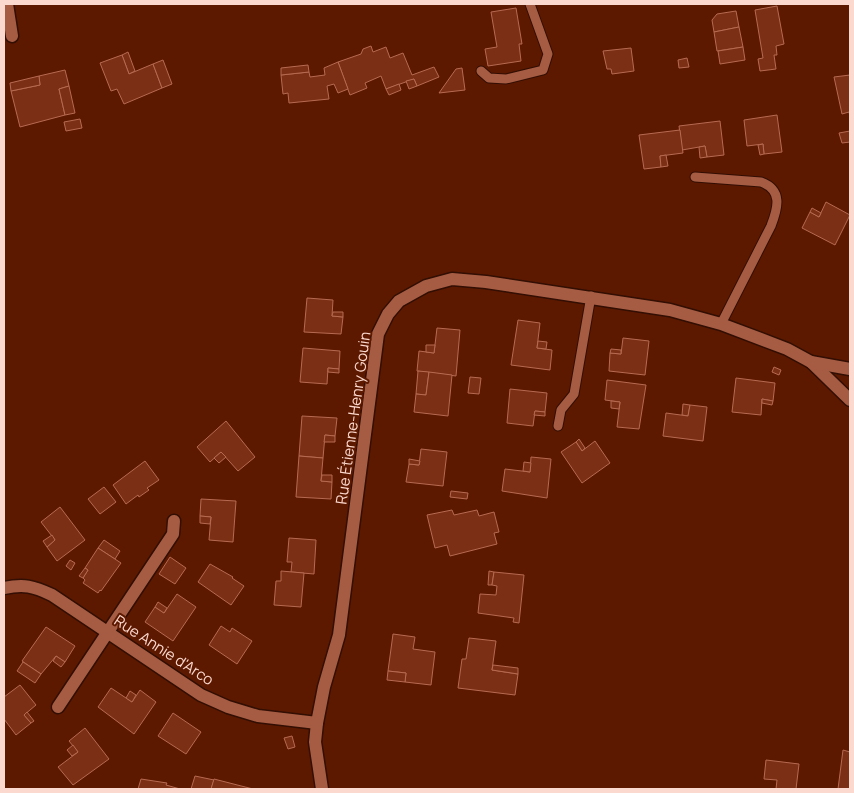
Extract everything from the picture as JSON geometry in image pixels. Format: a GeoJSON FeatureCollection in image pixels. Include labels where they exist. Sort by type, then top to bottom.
{"type":"FeatureCollection","features":[{"type":"Feature","properties":{"kind":"street"},"geometry":{"type":"LineString","coordinates":[[7,4],[12,36]]}},
{"type":"Feature","properties":{"kind":"street","name":"Rue Étienne-Henry Gouin"},"geometry":{"type":"LineString","coordinates":[[322,789],[315,742],[316,723],[324,687],[340,635],[378,334],[388,314],[399,301],[426,286],[452,279],[591,296],[670,310],[722,324],[787,349],[811,362],[850,400]]}},
{"type":"Feature","properties":{"kind":"street","name":"Rue Étienne-Henry Gouin"},"geometry":{"type":"LineString","coordinates":[[811,362],[850,369]]}},
{"type":"Feature","properties":{"kind":"street"},"geometry":{"type":"LineString","coordinates":[[58,707],[173,534],[174,521]]}},
{"type":"Feature","properties":{"kind":"street","name":"Rue Annie d'Arco"},"geometry":{"type":"LineString","coordinates":[[4,588],[19,585],[34,586],[52,595],[202,695],[228,707],[258,716],[316,723]]}},
{"type":"Feature","properties":{"kind":"lane"},"geometry":{"type":"LineString","coordinates":[[482,71],[489,78],[506,79],[543,70],[548,54],[530,4]]}},
{"type":"Feature","properties":{"kind":"lane"},"geometry":{"type":"LineString","coordinates":[[695,177],[761,182],[769,185],[777,196],[777,210],[771,226],[722,324]]}},
{"type":"Feature","properties":{"kind":"lane"},"geometry":{"type":"LineString","coordinates":[[558,426],[561,410],[574,394],[591,296]]}},
{"type":"Feature","properties":{"kind":"building"},"geometry":{"type":"Polygon","coordinates":[[[777,6],[784,44],[776,46],[777,55],[774,55],[776,69],[760,71],[758,59],[763,58],[755,10],[777,6]]]}},
{"type":"Feature","properties":{"kind":"building"},"geometry":{"type":"Polygon","coordinates":[[[516,8],[522,44],[519,44],[521,61],[488,66],[485,49],[497,47],[491,12],[516,8]]]}},
{"type":"Feature","properties":{"kind":"building"},"geometry":{"type":"Polygon","coordinates":[[[736,11],[739,27],[714,32],[712,20],[717,14],[736,11]]]}},
{"type":"Feature","properties":{"kind":"building"},"geometry":{"type":"Polygon","coordinates":[[[739,27],[743,47],[717,51],[714,32],[739,27]]]}},
{"type":"Feature","properties":{"kind":"building"},"geometry":{"type":"Polygon","coordinates":[[[371,46],[373,52],[386,47],[390,58],[403,53],[412,75],[434,67],[439,77],[417,86],[414,79],[386,89],[381,76],[365,83],[367,88],[350,95],[338,62],[361,54],[363,49],[371,46]]]}},
{"type":"Feature","properties":{"kind":"building"},"geometry":{"type":"Polygon","coordinates":[[[743,47],[745,60],[720,64],[718,51],[743,47]]]}},
{"type":"Feature","properties":{"kind":"building"},"geometry":{"type":"Polygon","coordinates":[[[631,48],[634,71],[612,74],[611,69],[607,69],[603,51],[631,48]]]}},
{"type":"Feature","properties":{"kind":"building"},"geometry":{"type":"Polygon","coordinates":[[[128,52],[135,71],[129,74],[122,55],[128,52]]]}},
{"type":"Feature","properties":{"kind":"building"},"geometry":{"type":"Polygon","coordinates":[[[122,55],[129,74],[153,64],[162,88],[124,104],[117,89],[111,91],[100,63],[122,55]]]}},
{"type":"Feature","properties":{"kind":"building"},"geometry":{"type":"Polygon","coordinates":[[[687,58],[689,67],[679,68],[678,60],[687,58]]]}},
{"type":"Feature","properties":{"kind":"building"},"geometry":{"type":"Polygon","coordinates":[[[163,60],[172,84],[162,88],[153,64],[163,60]]]}},
{"type":"Feature","properties":{"kind":"building"},"geometry":{"type":"Polygon","coordinates":[[[338,62],[348,89],[338,93],[334,84],[327,86],[329,99],[289,103],[288,93],[283,94],[281,75],[309,72],[310,77],[325,75],[324,68],[338,62]]]}},
{"type":"Feature","properties":{"kind":"building"},"geometry":{"type":"Polygon","coordinates":[[[308,65],[309,72],[281,75],[281,68],[308,65]]]}},
{"type":"Feature","properties":{"kind":"building"},"geometry":{"type":"Polygon","coordinates":[[[462,68],[465,90],[439,93],[456,69],[462,68]]]}},
{"type":"Feature","properties":{"kind":"building"},"geometry":{"type":"Polygon","coordinates":[[[65,70],[69,86],[59,89],[65,115],[20,127],[11,91],[40,85],[39,76],[65,70]]]}},
{"type":"Feature","properties":{"kind":"building"},"geometry":{"type":"Polygon","coordinates":[[[850,75],[850,116],[849,112],[842,114],[834,77],[850,75]]]}},
{"type":"Feature","properties":{"kind":"building"},"geometry":{"type":"Polygon","coordinates":[[[39,76],[40,85],[11,91],[10,83],[39,76]]]}},
{"type":"Feature","properties":{"kind":"building"},"geometry":{"type":"Polygon","coordinates":[[[414,79],[417,86],[409,89],[406,81],[414,79]]]}},
{"type":"Feature","properties":{"kind":"building"},"geometry":{"type":"Polygon","coordinates":[[[399,84],[401,90],[389,95],[386,89],[399,84]]]}},
{"type":"Feature","properties":{"kind":"building"},"geometry":{"type":"Polygon","coordinates":[[[69,86],[75,113],[65,115],[59,89],[69,86]]]}},
{"type":"Feature","properties":{"kind":"building"},"geometry":{"type":"Polygon","coordinates":[[[777,115],[782,152],[764,154],[763,144],[747,146],[744,120],[777,115]]]}},
{"type":"Feature","properties":{"kind":"building"},"geometry":{"type":"Polygon","coordinates":[[[80,119],[82,128],[66,131],[64,122],[80,119]]]}},
{"type":"Feature","properties":{"kind":"building"},"geometry":{"type":"Polygon","coordinates":[[[720,121],[724,155],[707,157],[705,146],[682,150],[679,126],[720,121]]]}},
{"type":"Feature","properties":{"kind":"building"},"geometry":{"type":"Polygon","coordinates":[[[680,130],[683,153],[660,156],[661,167],[644,169],[639,135],[680,130]]]}},
{"type":"Feature","properties":{"kind":"building"},"geometry":{"type":"Polygon","coordinates":[[[850,131],[850,142],[842,143],[839,133],[850,131]]]}},
{"type":"Feature","properties":{"kind":"building"},"geometry":{"type":"Polygon","coordinates":[[[763,144],[764,154],[760,155],[758,145],[763,144]]]}},
{"type":"Feature","properties":{"kind":"building"},"geometry":{"type":"Polygon","coordinates":[[[705,146],[707,157],[700,158],[699,147],[705,146]]]}},
{"type":"Feature","properties":{"kind":"building"},"geometry":{"type":"Polygon","coordinates":[[[666,155],[668,166],[661,167],[660,156],[666,155]]]}},
{"type":"Feature","properties":{"kind":"building"},"geometry":{"type":"Polygon","coordinates":[[[826,202],[850,215],[835,245],[802,228],[810,212],[819,217],[826,202]]]}},
{"type":"Feature","properties":{"kind":"building"},"geometry":{"type":"Polygon","coordinates":[[[812,208],[821,213],[819,217],[810,212],[812,208]]]}},
{"type":"Feature","properties":{"kind":"building"},"geometry":{"type":"Polygon","coordinates":[[[307,298],[333,300],[332,316],[343,317],[341,334],[304,332],[307,298]]]}},
{"type":"Feature","properties":{"kind":"building"},"geometry":{"type":"Polygon","coordinates":[[[333,312],[343,312],[343,317],[332,316],[333,312]]]}},
{"type":"Feature","properties":{"kind":"building"},"geometry":{"type":"Polygon","coordinates":[[[518,320],[540,323],[537,348],[552,350],[550,370],[511,365],[518,320]]]}},
{"type":"Feature","properties":{"kind":"building"},"geometry":{"type":"Polygon","coordinates":[[[437,328],[460,330],[456,376],[417,371],[419,351],[434,353],[437,328]]]}},
{"type":"Feature","properties":{"kind":"building"},"geometry":{"type":"Polygon","coordinates":[[[623,338],[649,341],[645,375],[609,371],[610,353],[621,354],[623,338]]]}},
{"type":"Feature","properties":{"kind":"building"},"geometry":{"type":"Polygon","coordinates":[[[538,341],[547,342],[546,349],[537,348],[538,341]]]}},
{"type":"Feature","properties":{"kind":"building"},"geometry":{"type":"Polygon","coordinates":[[[426,345],[435,345],[434,353],[426,352],[426,345]]]}},
{"type":"Feature","properties":{"kind":"building"},"geometry":{"type":"Polygon","coordinates":[[[303,348],[340,351],[339,369],[328,368],[327,384],[300,382],[303,348]]]}},
{"type":"Feature","properties":{"kind":"building"},"geometry":{"type":"Polygon","coordinates":[[[611,349],[621,350],[621,354],[610,353],[611,349]]]}},
{"type":"Feature","properties":{"kind":"building"},"geometry":{"type":"Polygon","coordinates":[[[774,367],[781,370],[779,375],[772,372],[774,367]]]}},
{"type":"Feature","properties":{"kind":"building"},"geometry":{"type":"Polygon","coordinates":[[[328,368],[339,369],[339,373],[328,372],[328,368]]]}},
{"type":"Feature","properties":{"kind":"building"},"geometry":{"type":"Polygon","coordinates":[[[418,371],[429,372],[426,395],[416,394],[418,371]]]}},
{"type":"Feature","properties":{"kind":"building"},"geometry":{"type":"Polygon","coordinates":[[[429,372],[452,375],[448,416],[414,412],[416,394],[426,395],[429,372]]]}},
{"type":"Feature","properties":{"kind":"building"},"geometry":{"type":"Polygon","coordinates":[[[470,377],[481,378],[479,394],[468,393],[470,377]]]}},
{"type":"Feature","properties":{"kind":"building"},"geometry":{"type":"Polygon","coordinates":[[[736,378],[775,383],[773,401],[762,399],[761,415],[732,412],[736,378]]]}},
{"type":"Feature","properties":{"kind":"building"},"geometry":{"type":"Polygon","coordinates":[[[607,380],[646,385],[639,429],[617,427],[620,402],[605,400],[607,380]]]}},
{"type":"Feature","properties":{"kind":"building"},"geometry":{"type":"Polygon","coordinates":[[[510,389],[547,393],[545,412],[535,411],[533,426],[507,423],[510,389]]]}},
{"type":"Feature","properties":{"kind":"building"},"geometry":{"type":"Polygon","coordinates":[[[762,399],[773,401],[772,405],[762,403],[762,399]]]}},
{"type":"Feature","properties":{"kind":"building"},"geometry":{"type":"Polygon","coordinates":[[[611,401],[620,402],[619,409],[611,408],[611,401]]]}},
{"type":"Feature","properties":{"kind":"building"},"geometry":{"type":"Polygon","coordinates":[[[683,404],[690,405],[688,416],[682,415],[683,404]]]}},
{"type":"Feature","properties":{"kind":"building"},"geometry":{"type":"Polygon","coordinates":[[[690,405],[707,407],[703,441],[663,436],[666,413],[688,416],[690,405]]]}},
{"type":"Feature","properties":{"kind":"building"},"geometry":{"type":"Polygon","coordinates":[[[535,411],[545,412],[545,416],[534,415],[535,411]]]}},
{"type":"Feature","properties":{"kind":"building"},"geometry":{"type":"Polygon","coordinates":[[[302,416],[337,418],[335,436],[325,435],[323,458],[299,456],[302,416]]]}},
{"type":"Feature","properties":{"kind":"building"},"geometry":{"type":"Polygon","coordinates":[[[226,421],[255,457],[238,471],[221,452],[210,462],[197,447],[226,421]]]}},
{"type":"Feature","properties":{"kind":"building"},"geometry":{"type":"Polygon","coordinates":[[[325,435],[335,436],[335,442],[324,442],[325,435]]]}},
{"type":"Feature","properties":{"kind":"building"},"geometry":{"type":"Polygon","coordinates":[[[579,439],[585,448],[582,451],[576,442],[579,439]]]}},
{"type":"Feature","properties":{"kind":"building"},"geometry":{"type":"Polygon","coordinates":[[[595,441],[610,463],[582,483],[561,452],[576,442],[582,451],[595,441]]]}},
{"type":"Feature","properties":{"kind":"building"},"geometry":{"type":"Polygon","coordinates":[[[421,449],[447,452],[443,486],[406,482],[409,464],[419,465],[421,449]]]}},
{"type":"Feature","properties":{"kind":"building"},"geometry":{"type":"Polygon","coordinates":[[[221,452],[226,457],[219,463],[214,458],[221,452]]]}},
{"type":"Feature","properties":{"kind":"building"},"geometry":{"type":"Polygon","coordinates":[[[299,456],[323,458],[321,481],[332,482],[331,499],[296,497],[299,456]]]}},
{"type":"Feature","properties":{"kind":"building"},"geometry":{"type":"Polygon","coordinates":[[[531,457],[551,459],[547,498],[502,491],[505,469],[530,472],[531,457]]]}},
{"type":"Feature","properties":{"kind":"building"},"geometry":{"type":"Polygon","coordinates":[[[409,459],[420,461],[419,465],[409,464],[409,459]]]}},
{"type":"Feature","properties":{"kind":"building"},"geometry":{"type":"Polygon","coordinates":[[[145,461],[159,480],[147,488],[149,490],[126,504],[113,485],[145,461]]]}},
{"type":"Feature","properties":{"kind":"building"},"geometry":{"type":"Polygon","coordinates":[[[524,462],[531,463],[530,472],[523,471],[524,462]]]}},
{"type":"Feature","properties":{"kind":"building"},"geometry":{"type":"Polygon","coordinates":[[[322,475],[332,475],[332,482],[321,481],[322,475]]]}},
{"type":"Feature","properties":{"kind":"building"},"geometry":{"type":"Polygon","coordinates":[[[104,487],[116,502],[100,514],[88,499],[104,487]]]}},
{"type":"Feature","properties":{"kind":"building"},"geometry":{"type":"Polygon","coordinates":[[[451,491],[468,493],[467,499],[450,497],[451,491]]]}},
{"type":"Feature","properties":{"kind":"building"},"geometry":{"type":"Polygon","coordinates":[[[201,499],[236,501],[233,542],[209,540],[211,517],[200,516],[201,499]]]}},
{"type":"Feature","properties":{"kind":"building"},"geometry":{"type":"Polygon","coordinates":[[[60,507],[85,540],[57,561],[47,547],[55,540],[41,522],[60,507]]]}},
{"type":"Feature","properties":{"kind":"building"},"geometry":{"type":"Polygon","coordinates":[[[452,510],[454,515],[477,510],[479,516],[494,512],[499,532],[494,533],[497,544],[450,556],[447,545],[435,548],[427,515],[452,510]]]}},
{"type":"Feature","properties":{"kind":"building"},"geometry":{"type":"Polygon","coordinates":[[[200,516],[211,517],[210,524],[200,523],[200,516]]]}},
{"type":"Feature","properties":{"kind":"building"},"geometry":{"type":"Polygon","coordinates":[[[52,535],[55,540],[47,547],[43,541],[52,535]]]}},
{"type":"Feature","properties":{"kind":"building"},"geometry":{"type":"Polygon","coordinates":[[[289,538],[316,540],[314,574],[291,572],[292,562],[287,562],[289,538]]]}},
{"type":"Feature","properties":{"kind":"building"},"geometry":{"type":"Polygon","coordinates":[[[104,540],[120,551],[115,559],[98,548],[104,540]]]}},
{"type":"Feature","properties":{"kind":"building"},"geometry":{"type":"Polygon","coordinates":[[[98,548],[121,563],[98,593],[83,583],[85,580],[83,578],[88,570],[85,568],[98,548]]]}},
{"type":"Feature","properties":{"kind":"building"},"geometry":{"type":"Polygon","coordinates":[[[170,557],[186,568],[175,584],[159,574],[170,557]]]}},
{"type":"Feature","properties":{"kind":"building"},"geometry":{"type":"Polygon","coordinates":[[[70,560],[75,563],[71,570],[66,566],[70,560]]]}},
{"type":"Feature","properties":{"kind":"building"},"geometry":{"type":"Polygon","coordinates":[[[210,564],[233,577],[244,586],[231,605],[198,582],[210,564]]]}},
{"type":"Feature","properties":{"kind":"building"},"geometry":{"type":"Polygon","coordinates":[[[85,568],[88,570],[83,578],[79,576],[85,568]]]}},
{"type":"Feature","properties":{"kind":"building"},"geometry":{"type":"Polygon","coordinates":[[[281,571],[304,573],[301,607],[274,605],[276,581],[281,581],[281,571]]]}},
{"type":"Feature","properties":{"kind":"building"},"geometry":{"type":"Polygon","coordinates":[[[489,571],[494,572],[492,585],[488,585],[489,571]]]}},
{"type":"Feature","properties":{"kind":"building"},"geometry":{"type":"Polygon","coordinates":[[[494,572],[524,575],[519,623],[513,622],[514,618],[478,613],[480,594],[496,595],[497,586],[492,585],[494,572]]]}},
{"type":"Feature","properties":{"kind":"building"},"geometry":{"type":"Polygon","coordinates":[[[177,594],[196,607],[173,641],[145,622],[155,607],[164,613],[177,594]]]}},
{"type":"Feature","properties":{"kind":"building"},"geometry":{"type":"Polygon","coordinates":[[[158,602],[167,608],[164,613],[155,607],[158,602]]]}},
{"type":"Feature","properties":{"kind":"building"},"geometry":{"type":"Polygon","coordinates":[[[221,626],[230,632],[232,628],[252,641],[237,664],[209,645],[221,626]]]}},
{"type":"Feature","properties":{"kind":"building"},"geometry":{"type":"Polygon","coordinates":[[[46,627],[75,646],[65,662],[56,656],[41,674],[22,661],[46,627]]]}},
{"type":"Feature","properties":{"kind":"building"},"geometry":{"type":"Polygon","coordinates":[[[393,634],[415,637],[413,649],[435,652],[431,685],[405,682],[406,673],[388,671],[393,634]]]}},
{"type":"Feature","properties":{"kind":"building"},"geometry":{"type":"Polygon","coordinates":[[[469,638],[496,641],[492,670],[518,674],[515,695],[458,688],[462,659],[466,659],[469,638]]]}},
{"type":"Feature","properties":{"kind":"building"},"geometry":{"type":"Polygon","coordinates":[[[56,656],[65,662],[61,667],[53,661],[56,656]]]}},
{"type":"Feature","properties":{"kind":"building"},"geometry":{"type":"Polygon","coordinates":[[[23,662],[41,674],[35,683],[17,671],[23,662]]]}},
{"type":"Feature","properties":{"kind":"building"},"geometry":{"type":"Polygon","coordinates":[[[493,665],[518,668],[518,674],[492,670],[493,665]]]}},
{"type":"Feature","properties":{"kind":"building"},"geometry":{"type":"Polygon","coordinates":[[[388,671],[406,673],[405,682],[387,680],[388,671]]]}},
{"type":"Feature","properties":{"kind":"building"},"geometry":{"type":"Polygon","coordinates":[[[20,685],[36,705],[24,715],[31,723],[16,735],[4,719],[4,697],[20,685]]]}},
{"type":"Feature","properties":{"kind":"building"},"geometry":{"type":"Polygon","coordinates":[[[111,688],[132,702],[140,690],[156,702],[134,734],[98,707],[111,688]]]}},
{"type":"Feature","properties":{"kind":"building"},"geometry":{"type":"Polygon","coordinates":[[[130,691],[136,695],[132,702],[126,698],[130,691]]]}},
{"type":"Feature","properties":{"kind":"building"},"geometry":{"type":"Polygon","coordinates":[[[27,712],[34,721],[31,723],[24,715],[27,712]]]}},
{"type":"Feature","properties":{"kind":"building"},"geometry":{"type":"Polygon","coordinates":[[[173,713],[201,732],[186,754],[158,736],[173,713]]]}},
{"type":"Feature","properties":{"kind":"building"},"geometry":{"type":"Polygon","coordinates":[[[85,728],[109,759],[73,785],[58,767],[78,752],[69,741],[85,728]]]}},
{"type":"Feature","properties":{"kind":"building"},"geometry":{"type":"Polygon","coordinates":[[[292,736],[295,747],[288,749],[284,738],[292,736]]]}},
{"type":"Feature","properties":{"kind":"building"},"geometry":{"type":"Polygon","coordinates":[[[73,745],[78,752],[72,756],[67,750],[73,745]]]}},
{"type":"Feature","properties":{"kind":"building"},"geometry":{"type":"Polygon","coordinates":[[[843,750],[850,752],[850,789],[838,789],[843,750]]]}},
{"type":"Feature","properties":{"kind":"building"},"geometry":{"type":"Polygon","coordinates":[[[766,760],[799,764],[796,789],[776,789],[777,780],[764,779],[766,760]]]}},
{"type":"Feature","properties":{"kind":"building"},"geometry":{"type":"Polygon","coordinates":[[[195,776],[214,780],[211,789],[191,789],[195,776]]]}},
{"type":"Feature","properties":{"kind":"building"},"geometry":{"type":"Polygon","coordinates":[[[141,779],[167,783],[166,785],[180,789],[138,789],[141,779]]]}},
{"type":"Feature","properties":{"kind":"building"},"geometry":{"type":"Polygon","coordinates":[[[214,779],[253,789],[211,789],[214,779]]]}}]}
